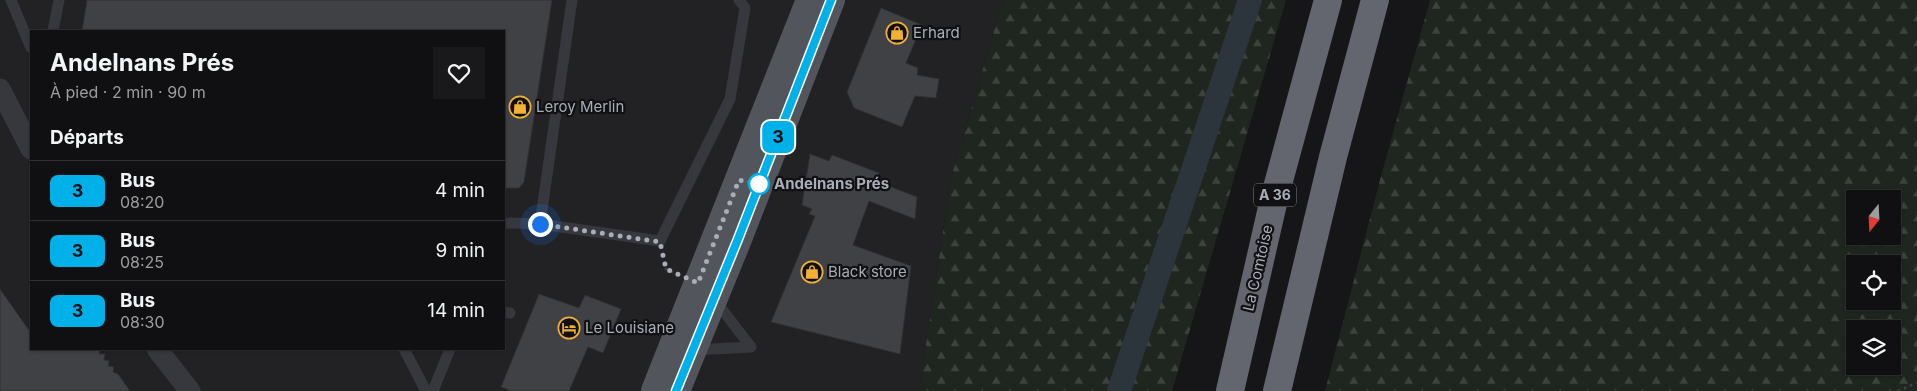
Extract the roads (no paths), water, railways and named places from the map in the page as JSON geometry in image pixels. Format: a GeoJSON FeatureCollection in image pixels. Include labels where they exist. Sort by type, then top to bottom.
{"type":"FeatureCollection","features":[{"type":"Feature","properties":{"kind":"highway","name":"La Comtoise"},"geometry":{"type":"LineString","coordinates":[[1230,391],[1274,199],[1328,0]]}},
{"type":"Feature","properties":{"kind":"highway"},"geometry":{"type":"LineString","coordinates":[[1277,391],[1333,157],[1375,0]]}},
{"type":"Feature","properties":{"kind":"main road"},"geometry":{"type":"LineString","coordinates":[[676,391],[693,350],[706,291],[810,0]]}},
{"type":"Feature","properties":{"kind":"main road"},"geometry":{"type":"LineString","coordinates":[[655,391],[706,291],[831,0]]}},
{"type":"Feature","properties":{"kind":"street"},"geometry":{"type":"LineString","coordinates":[[0,89],[30,147]]}},
{"type":"Feature","properties":{"kind":"street"},"geometry":{"type":"LineString","coordinates":[[158,350],[190,391]]}},
{"type":"Feature","properties":{"kind":"lane"},"geometry":{"type":"LineString","coordinates":[[11,0],[30,46]]}},
{"type":"Feature","properties":{"kind":"lane"},"geometry":{"type":"LineString","coordinates":[[54,30],[59,0]]}},
{"type":"Feature","properties":{"kind":"lane"},"geometry":{"type":"LineString","coordinates":[[540,224],[572,0]]}},
{"type":"Feature","properties":{"kind":"lane"},"geometry":{"type":"LineString","coordinates":[[505,223],[540,224],[660,242],[730,99],[745,8],[739,0]]}},
{"type":"Feature","properties":{"kind":"lane"},"geometry":{"type":"LineString","coordinates":[[693,350],[751,347],[706,291]]}},
{"type":"Feature","properties":{"kind":"lane"},"geometry":{"type":"LineString","coordinates":[[405,350],[426,391]]}},
{"type":"Feature","properties":{"kind":"lane"},"geometry":{"type":"LineString","coordinates":[[433,391],[450,350]]}},
{"type":"Feature","properties":{"kind":"waterway"},"geometry":{"type":"LineString","coordinates":[[1119,391],[1250,0]]}},
{"type":"Feature","properties":{"kind":"place","name":"Erhard"},"geometry":{"type":"Point","coordinates":[897,33]}},
{"type":"Feature","properties":{"kind":"place","name":"Leroy Merlin"},"geometry":{"type":"Point","coordinates":[520,107]}},
{"type":"Feature","properties":{"kind":"place","name":"Andelnans Prés"},"geometry":{"type":"Point","coordinates":[759,184]}},
{"type":"Feature","properties":{"kind":"place","name":"Black store"},"geometry":{"type":"Point","coordinates":[812,272]}},
{"type":"Feature","properties":{"kind":"place","name":"Le Louisiane"},"geometry":{"type":"Point","coordinates":[569,328]}}]}
